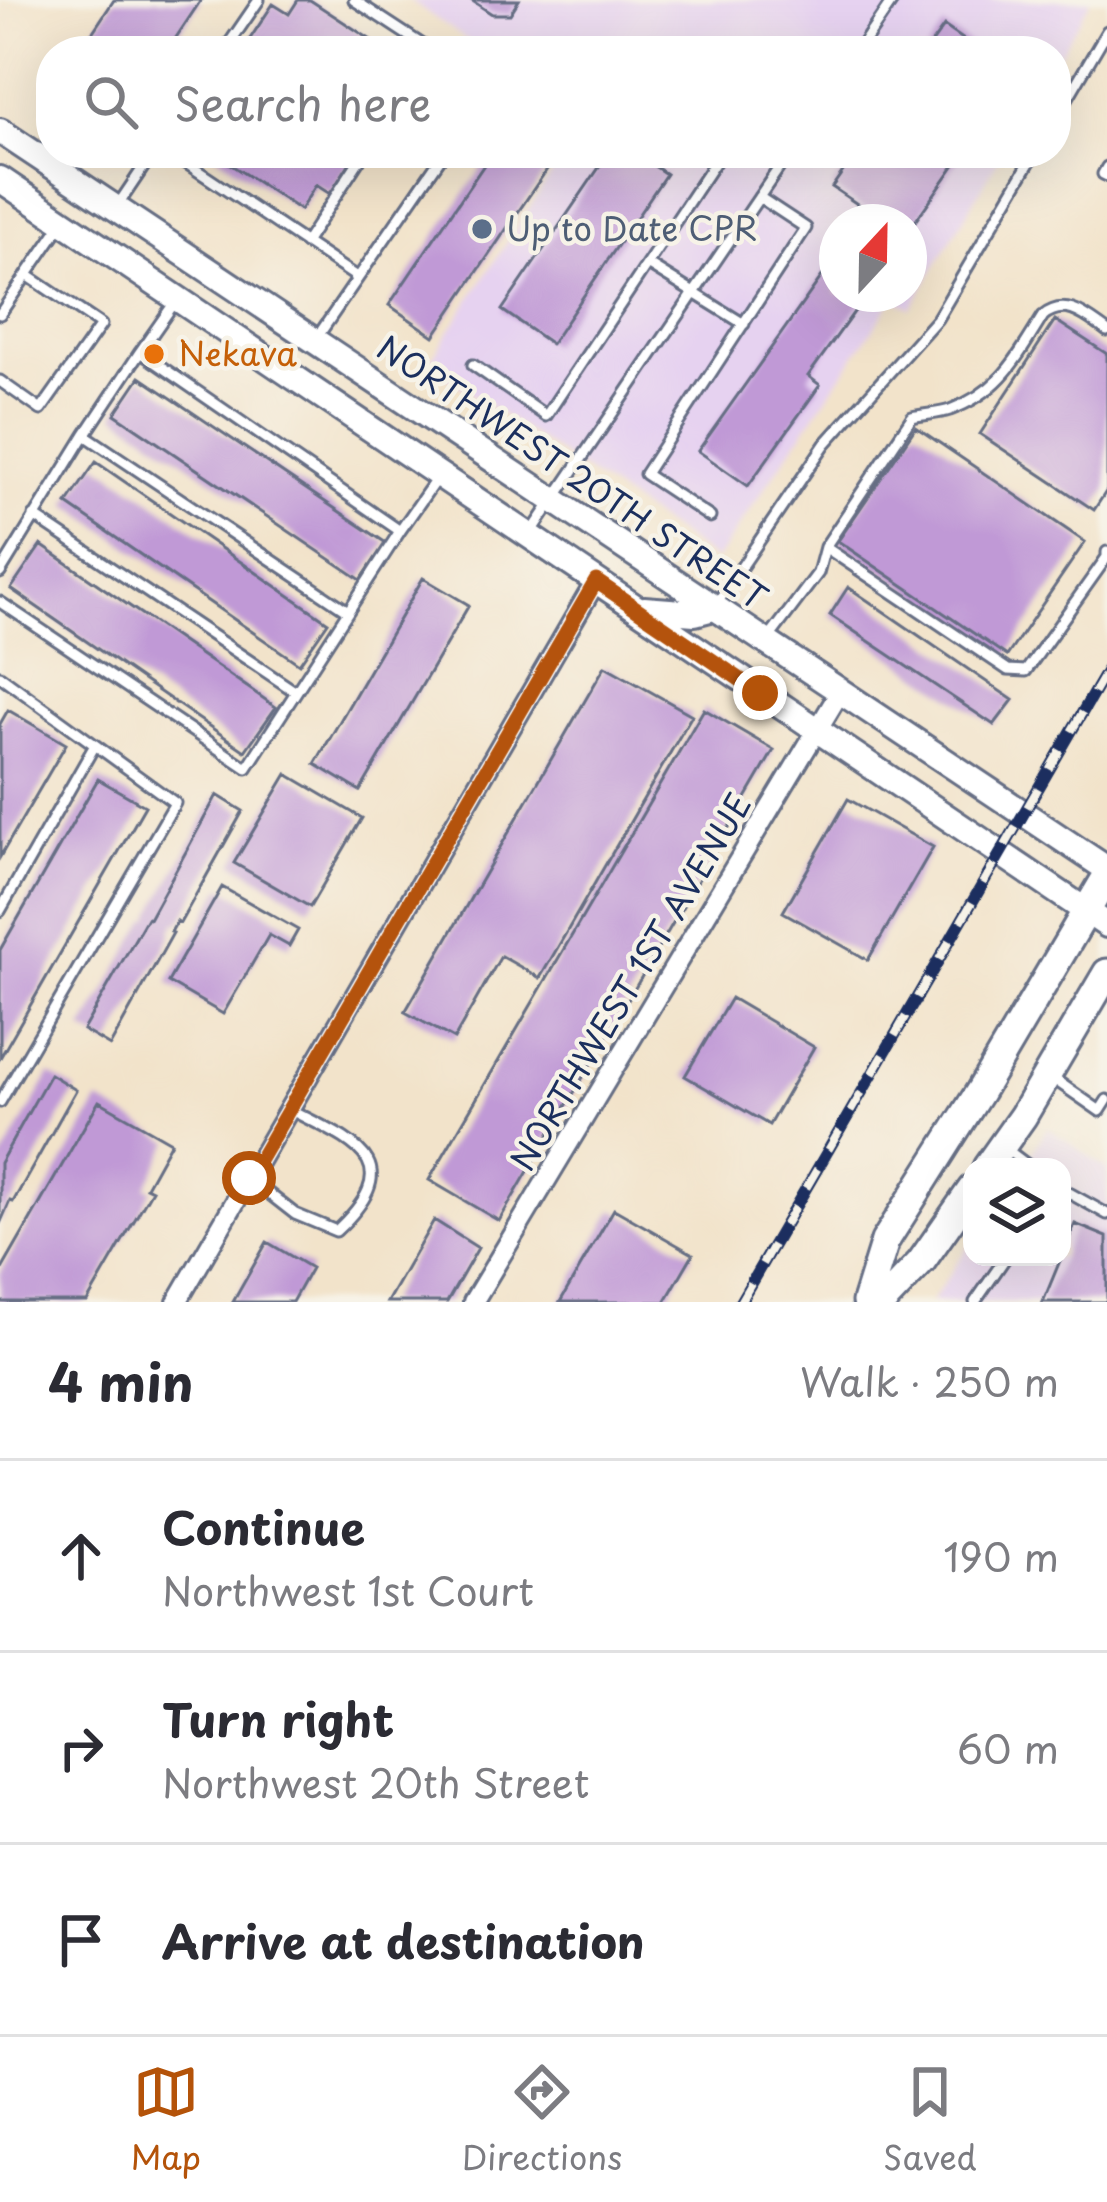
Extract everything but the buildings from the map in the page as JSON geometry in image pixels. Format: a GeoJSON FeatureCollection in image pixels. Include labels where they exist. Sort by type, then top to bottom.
{"type":"FeatureCollection","features":[{"type":"Feature","properties":{"kind":"main road"},"geometry":{"type":"LineString","coordinates":[[866,1302],[885,1241],[1097,918],[1107,873]]}},
{"type":"Feature","properties":{"kind":"main road"},"geometry":{"type":"LineString","coordinates":[[995,1157],[1047,1074],[1100,1003],[1107,974]]}},
{"type":"Feature","properties":{"kind":"main road"},"geometry":{"type":"LineString","coordinates":[[883,1302],[921,1262],[963,1202]]}},
{"type":"Feature","properties":{"kind":"street","name":"NORTHWEST 20TH STREET"},"geometry":{"type":"LineString","coordinates":[[0,130],[36,154]]}},
{"type":"Feature","properties":{"kind":"street","name":"NORTHWEST 20TH STREET"},"geometry":{"type":"LineString","coordinates":[[57,168],[1107,873]]}},
{"type":"Feature","properties":{"kind":"street"},"geometry":{"type":"LineString","coordinates":[[0,179],[1097,918]]}},
{"type":"Feature","properties":{"kind":"street"},"geometry":{"type":"LineString","coordinates":[[177,299],[200,264]]}},
{"type":"Feature","properties":{"kind":"street"},"geometry":{"type":"LineString","coordinates":[[177,1302],[596,581]]}},
{"type":"Feature","properties":{"kind":"street"},"geometry":{"type":"LineString","coordinates":[[635,608],[695,613],[714,608]]}},
{"type":"Feature","properties":{"kind":"street","name":"NORTHWEST 1ST AVENUE"},"geometry":{"type":"LineString","coordinates":[[473,1302],[840,692]]}},
{"type":"Feature","properties":{"kind":"lane"},"geometry":{"type":"LineString","coordinates":[[234,36],[259,0]]}},
{"type":"Feature","properties":{"kind":"lane"},"geometry":{"type":"LineString","coordinates":[[354,0],[408,36]]}},
{"type":"Feature","properties":{"kind":"lane"},"geometry":{"type":"LineString","coordinates":[[868,36],[892,0]]}},
{"type":"Feature","properties":{"kind":"lane"},"geometry":{"type":"LineString","coordinates":[[1071,93],[1107,32]]}},
{"type":"Feature","properties":{"kind":"lane"},"geometry":{"type":"LineString","coordinates":[[116,208],[143,168]]}},
{"type":"Feature","properties":{"kind":"lane"},"geometry":{"type":"LineString","coordinates":[[193,168],[358,278]]}},
{"type":"Feature","properties":{"kind":"lane"},"geometry":{"type":"LineString","coordinates":[[305,243],[354,168]]}},
{"type":"Feature","properties":{"kind":"lane"},"geometry":{"type":"LineString","coordinates":[[315,341],[434,168]]}},
{"type":"Feature","properties":{"kind":"lane"},"geometry":{"type":"LineString","coordinates":[[473,365],[546,416],[711,168]]}},
{"type":"Feature","properties":{"kind":"lane"},"geometry":{"type":"LineString","coordinates":[[529,536],[779,168]]}},
{"type":"Feature","properties":{"kind":"lane"},"geometry":{"type":"LineString","coordinates":[[714,608],[825,444],[937,319],[1026,168]]}},
{"type":"Feature","properties":{"kind":"lane"},"geometry":{"type":"LineString","coordinates":[[710,517],[645,474],[806,228],[759,197]]}},
{"type":"Feature","properties":{"kind":"lane"},"geometry":{"type":"LineString","coordinates":[[0,314],[63,222]]}},
{"type":"Feature","properties":{"kind":"lane"},"geometry":{"type":"LineString","coordinates":[[647,264],[743,323]]}},
{"type":"Feature","properties":{"kind":"lane"},"geometry":{"type":"LineString","coordinates":[[0,381],[41,410],[100,325],[27,275]]}},
{"type":"Feature","properties":{"kind":"lane"},"geometry":{"type":"LineString","coordinates":[[0,573],[177,299]]}},
{"type":"Feature","properties":{"kind":"lane"},"geometry":{"type":"LineString","coordinates":[[766,643],[818,573],[825,547],[912,417],[944,412],[976,399],[1007,373],[1051,309],[1078,310],[1107,331]]}},
{"type":"Feature","properties":{"kind":"lane"},"geometry":{"type":"LineString","coordinates":[[140,352],[400,531]]}},
{"type":"Feature","properties":{"kind":"lane"},"geometry":{"type":"LineString","coordinates":[[85,435],[348,611]]}},
{"type":"Feature","properties":{"kind":"lane"},"geometry":{"type":"LineString","coordinates":[[0,602],[247,768],[439,476]]}},
{"type":"Feature","properties":{"kind":"lane"},"geometry":{"type":"LineString","coordinates":[[34,516],[296,692]]}},
{"type":"Feature","properties":{"kind":"lane"},"geometry":{"type":"LineString","coordinates":[[825,547],[1008,670],[1026,670],[1107,552]]}},
{"type":"Feature","properties":{"kind":"lane"},"geometry":{"type":"LineString","coordinates":[[0,676],[175,802],[0,1102]]}},
{"type":"Feature","properties":{"kind":"lane"},"geometry":{"type":"LineString","coordinates":[[0,911],[95,745]]}},
{"type":"Feature","properties":{"kind":"lane"},"geometry":{"type":"LineString","coordinates":[[1047,1074],[1100,1111],[1107,1100]]}},
{"type":"Feature","properties":{"kind":"lane"},"geometry":{"type":"LineString","coordinates":[[249,1178],[295,1214],[336,1232],[358,1210],[371,1182],[368,1158],[352,1142],[289,1109]]}},
{"type":"Feature","properties":{"kind":"lane"},"geometry":{"type":"LineString","coordinates":[[1071,1194],[1107,1214]]}},
{"type":"Feature","properties":{"kind":"lane"},"geometry":{"type":"LineString","coordinates":[[975,1302],[1000,1266]]}},
{"type":"Feature","properties":{"kind":"shaded area"},"geometry":{"type":"Polygon","coordinates":[[[409,0],[1091,0],[1070,36],[461,36],[409,0]]]}},
{"type":"Feature","properties":{"kind":"shaded area"},"geometry":{"type":"Polygon","coordinates":[[[555,168],[993,168],[927,281],[927,204],[819,204],[819,312],[884,312],[716,560],[428,364],[555,168]]]}},
{"type":"Feature","properties":{"kind":"shaded area"},"geometry":{"type":"Polygon","coordinates":[[[1048,1128],[1107,1169],[1107,1302],[931,1302],[963,1254],[963,1266],[1071,1266],[1071,1158],[1028,1158],[1048,1128]]]}},
{"type":"Feature","properties":{"kind":"railway"},"geometry":{"type":"LineString","coordinates":[[740,1302],[1107,670]]}},
{"type":"Feature","properties":{"kind":"place","name":"Up to Date CPR"},"geometry":{"type":"Point","coordinates":[482,229]}},
{"type":"Feature","properties":{"kind":"place","name":"Nekava"},"geometry":{"type":"Point","coordinates":[154,354]}},
{"type":"Feature","properties":{"kind":"route"},"geometry":{"type":"LineString","coordinates":[[249,1178],[596,581],[760,693]]}}]}
